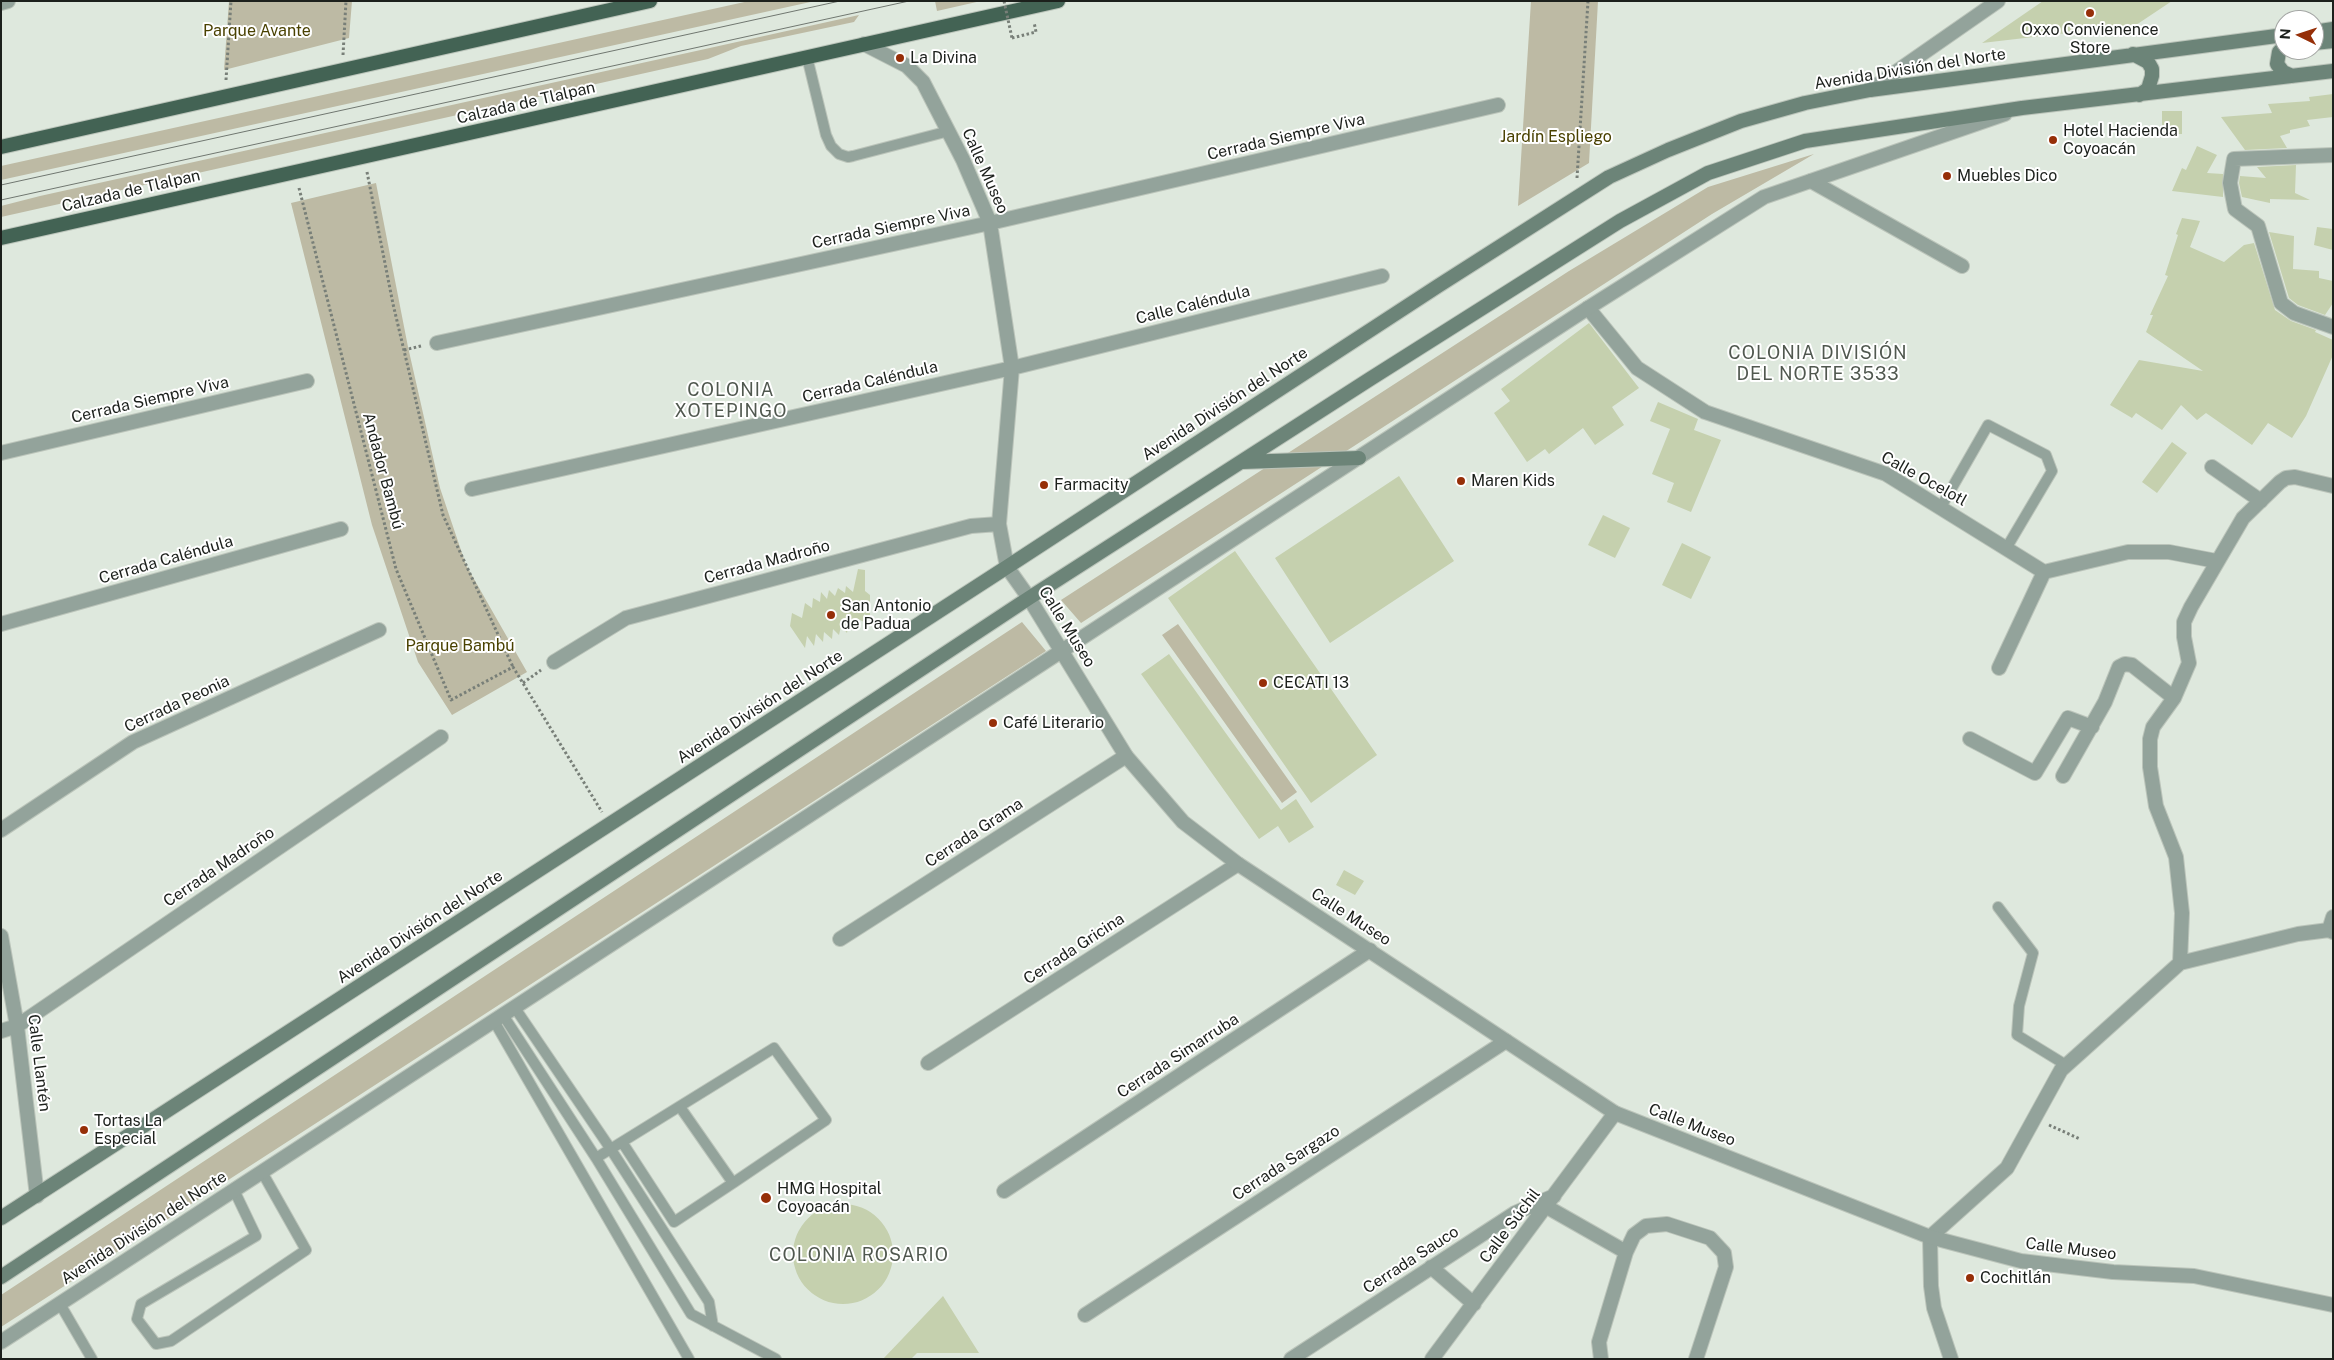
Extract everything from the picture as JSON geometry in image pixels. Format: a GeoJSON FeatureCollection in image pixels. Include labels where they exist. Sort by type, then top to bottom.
{"type":"FeatureCollection","features":[{"type":"Feature","properties":{"kind":"highway"},"geometry":{"type":"LineString","coordinates":[[1,147],[650,1]]}},
{"type":"Feature","properties":{"kind":"highway","name":"Calzada de Tlalpan"},"geometry":{"type":"LineString","coordinates":[[1,238],[1058,1]]}},
{"type":"Feature","properties":{"kind":"main road","name":"Avenida División del Norte"},"geometry":{"type":"LineString","coordinates":[[1,1218],[1007,568],[1575,197],[1609,177],[1668,150],[1741,121],[1805,103],[1870,90],[2274,36]]}},
{"type":"Feature","properties":{"kind":"main road"},"geometry":{"type":"LineString","coordinates":[[2134,54],[2148,62],[2152,69],[2148,89],[2139,95]]}},
{"type":"Feature","properties":{"kind":"main road"},"geometry":{"type":"LineString","coordinates":[[2278,60],[2278,64],[2283,72],[2292,76]]}},
{"type":"Feature","properties":{"kind":"main road","name":"Avenida División del Norte"},"geometry":{"type":"LineString","coordinates":[[1,1277],[1029,598],[1620,221],[1708,173],[1805,142],[2022,108],[2333,71]]}},
{"type":"Feature","properties":{"kind":"main road"},"geometry":{"type":"LineString","coordinates":[[1241,462],[1359,458]]}},
{"type":"Feature","properties":{"kind":"street"},"geometry":{"type":"LineString","coordinates":[[1,3],[8,1]]}},
{"type":"Feature","properties":{"kind":"street"},"geometry":{"type":"LineString","coordinates":[[1870,90],[1998,1]]}},
{"type":"Feature","properties":{"kind":"street","name":"Calle Museo"},"geometry":{"type":"LineString","coordinates":[[864,44],[887,54],[916,74],[923,82],[963,160],[990,223],[1012,368],[999,524],[1007,568],[1029,598],[1126,756],[1183,822],[1238,864],[1615,1113],[1930,1237],[2021,1261],[2113,1272],[2194,1276],[2333,1304]]}},
{"type":"Feature","properties":{"kind":"street","name":"Cerrada Siempre Viva"},"geometry":{"type":"LineString","coordinates":[[437,343],[990,223],[1498,106]]}},
{"type":"Feature","properties":{"kind":"street","name":"Avenida División del Norte"},"geometry":{"type":"LineString","coordinates":[[1,1342],[1588,308],[1764,197],[2022,108]]}},
{"type":"Feature","properties":{"kind":"street"},"geometry":{"type":"LineString","coordinates":[[2333,155],[2234,159],[2230,183],[2235,209],[2258,226],[2281,303],[2294,313],[2333,327]]}},
{"type":"Feature","properties":{"kind":"street"},"geometry":{"type":"LineString","coordinates":[[1811,181],[1962,266]]}},
{"type":"Feature","properties":{"kind":"street","name":"Calle Caléndula"},"geometry":{"type":"LineString","coordinates":[[1012,368],[1382,276]]}},
{"type":"Feature","properties":{"kind":"street","name":"Calle Ocelotl"},"geometry":{"type":"LineString","coordinates":[[1588,308],[1637,368],[1705,412],[1886,474],[2007,547],[2044,572]]}},
{"type":"Feature","properties":{"kind":"street","name":"Cerrada Caléndula"},"geometry":{"type":"LineString","coordinates":[[472,489],[1012,368]]}},
{"type":"Feature","properties":{"kind":"street","name":"Cerrada Siempre Viva"},"geometry":{"type":"LineString","coordinates":[[1,453],[307,381]]}},
{"type":"Feature","properties":{"kind":"street"},"geometry":{"type":"LineString","coordinates":[[2212,467],[2261,501]]}},
{"type":"Feature","properties":{"kind":"street"},"geometry":{"type":"LineString","coordinates":[[2180,963],[2182,913],[2176,857],[2156,806],[2150,767],[2150,740],[2153,727],[2174,698],[2188,662],[2184,622],[2216,561],[2243,518],[2286,478],[2295,477],[2333,486]]}},
{"type":"Feature","properties":{"kind":"street","name":"Cerrada Madroño"},"geometry":{"type":"LineString","coordinates":[[554,662],[626,618],[971,526],[999,524]]}},
{"type":"Feature","properties":{"kind":"street","name":"Cerrada Caléndula"},"geometry":{"type":"LineString","coordinates":[[1,624],[341,529]]}},
{"type":"Feature","properties":{"kind":"street"},"geometry":{"type":"LineString","coordinates":[[1999,668],[2044,572],[2128,552],[2169,552],[2216,561]]}},
{"type":"Feature","properties":{"kind":"street","name":"Cerrada Peonia"},"geometry":{"type":"LineString","coordinates":[[1,830],[133,742],[379,630]]}},
{"type":"Feature","properties":{"kind":"street"},"geometry":{"type":"LineString","coordinates":[[2063,776],[2092,727],[2119,667],[2125,664],[2132,665],[2174,698]]}},
{"type":"Feature","properties":{"kind":"street"},"geometry":{"type":"LineString","coordinates":[[1970,739],[2035,773],[2068,718],[2092,727]]}},
{"type":"Feature","properties":{"kind":"street","name":"Cerrada Madroño"},"geometry":{"type":"LineString","coordinates":[[1,1031],[17,1026],[441,737]]}},
{"type":"Feature","properties":{"kind":"street","name":"Cerrada Grama"},"geometry":{"type":"LineString","coordinates":[[840,939],[1126,756]]}},
{"type":"Feature","properties":{"kind":"street","name":"Cerrada Gricina"},"geometry":{"type":"LineString","coordinates":[[928,1063],[1238,864]]}},
{"type":"Feature","properties":{"kind":"street"},"geometry":{"type":"LineString","coordinates":[[1951,1359],[1934,1308],[1931,1286],[1930,1237],[2007,1168],[2061,1070],[2180,963],[2332,926]]}},
{"type":"Feature","properties":{"kind":"street","name":"Calle Llantén"},"geometry":{"type":"LineString","coordinates":[[1,936],[17,1026],[37,1196]]}},
{"type":"Feature","properties":{"kind":"street","name":"Cerrada Simarruba"},"geometry":{"type":"LineString","coordinates":[[1004,1191],[1370,950]]}},
{"type":"Feature","properties":{"kind":"street","name":"Cerrada Sargazo"},"geometry":{"type":"LineString","coordinates":[[1085,1315],[1506,1041]]}},
{"type":"Feature","properties":{"kind":"street","name":"Calle Súchil"},"geometry":{"type":"LineString","coordinates":[[1435,1358],[1615,1113]]}},
{"type":"Feature","properties":{"kind":"street"},"geometry":{"type":"LineString","coordinates":[[1551,1202],[1626,1252]]}},
{"type":"Feature","properties":{"kind":"street","name":"Cerrada Sauco"},"geometry":{"type":"LineString","coordinates":[[1291,1359],[1515,1213],[1551,1202]]}},
{"type":"Feature","properties":{"kind":"street"},"geometry":{"type":"LineString","coordinates":[[1601,1359],[1599,1342],[1626,1252],[1634,1235],[1646,1226],[1667,1224],[1710,1238],[1724,1252],[1726,1267],[1696,1359]]}},
{"type":"Feature","properties":{"kind":"street"},"geometry":{"type":"LineString","coordinates":[[1431,1267],[1474,1304]]}},
{"type":"Feature","properties":{"kind":"lane"},"geometry":{"type":"LineString","coordinates":[[807,57],[826,135],[831,146],[839,154],[848,157],[853,156],[948,132]]}},
{"type":"Feature","properties":{"kind":"lane"},"geometry":{"type":"LineString","coordinates":[[1941,507],[1988,424],[2046,455],[2052,471],[2007,547]]}},
{"type":"Feature","properties":{"kind":"lane"},"geometry":{"type":"LineString","coordinates":[[1998,907],[2033,952],[2020,1006],[2017,1035],[2066,1065]]}},
{"type":"Feature","properties":{"kind":"lane"},"geometry":{"type":"LineString","coordinates":[[504,1015],[610,1148],[709,1302],[713,1326]]}},
{"type":"Feature","properties":{"kind":"lane"},"geometry":{"type":"LineString","coordinates":[[504,1015],[596,1158],[691,1314],[776,1359]]}},
{"type":"Feature","properties":{"kind":"lane"},"geometry":{"type":"LineString","coordinates":[[504,1015],[689,1359]]}},
{"type":"Feature","properties":{"kind":"lane"},"geometry":{"type":"LineString","coordinates":[[596,1158],[774,1048],[826,1120],[674,1222],[622,1142]]}},
{"type":"Feature","properties":{"kind":"lane"},"geometry":{"type":"LineString","coordinates":[[680,1107],[733,1183]]}},
{"type":"Feature","properties":{"kind":"lane"},"geometry":{"type":"LineString","coordinates":[[234,1190],[256,1236],[141,1304],[137,1319],[156,1344],[171,1341],[306,1250],[262,1172]]}},
{"type":"Feature","properties":{"kind":"lane"},"geometry":{"type":"LineString","coordinates":[[60,1304],[92,1359]]}},
{"type":"Feature","properties":{"kind":"path"},"geometry":{"type":"LineString","coordinates":[[225,96],[231,1]]}},
{"type":"Feature","properties":{"kind":"path"},"geometry":{"type":"LineString","coordinates":[[342,70],[346,1]]}},
{"type":"Feature","properties":{"kind":"path"},"geometry":{"type":"LineString","coordinates":[[1004,1],[1012,38],[1036,32]]}},
{"type":"Feature","properties":{"kind":"path"},"geometry":{"type":"LineString","coordinates":[[1575,197],[1588,1]]}},
{"type":"Feature","properties":{"kind":"path"},"geometry":{"type":"LineString","coordinates":[[364,157],[393,304],[443,515],[514,667],[610,825]]}},
{"type":"Feature","properties":{"kind":"path","name":"Andador Bambú"},"geometry":{"type":"LineString","coordinates":[[295,172],[396,569],[451,700],[514,667]]}},
{"type":"Feature","properties":{"kind":"path"},"geometry":{"type":"LineString","coordinates":[[523,682],[554,662]]}},
{"type":"Feature","properties":{"kind":"path"},"geometry":{"type":"LineString","coordinates":[[2051,1126],[2080,1139]]}},
{"type":"Feature","properties":{"kind":"green space","name":"Parque Avante"},"geometry":{"type":"Polygon","coordinates":[[[229,1],[352,1],[349,38],[224,70],[229,1]]]}},
{"type":"Feature","properties":{"kind":"green space"},"geometry":{"type":"Polygon","coordinates":[[[749,1],[815,1],[1,180],[1,166],[749,1]]]}},
{"type":"Feature","properties":{"kind":"green space"},"geometry":{"type":"Polygon","coordinates":[[[935,1],[981,1],[937,11],[935,1]]]}},
{"type":"Feature","properties":{"kind":"green space","name":"Jardín Espliego"},"geometry":{"type":"Polygon","coordinates":[[[1531,1],[1598,1],[1589,163],[1518,206],[1531,1]]]}},
{"type":"Feature","properties":{"kind":"green space"},"geometry":{"type":"Polygon","coordinates":[[[859,15],[854,22],[741,46],[708,59],[1,217],[1,206],[40,196],[859,15]]]}},
{"type":"Feature","properties":{"kind":"green space"},"geometry":{"type":"Polygon","coordinates":[[[1814,154],[1712,214],[1081,623],[1061,600],[1569,271],[1708,187],[1814,154]]]}},
{"type":"Feature","properties":{"kind":"green space","name":"Parque Bambú"},"geometry":{"type":"Polygon","coordinates":[[[376,183],[408,347],[440,488],[466,565],[527,672],[452,715],[418,662],[372,525],[291,203],[376,183]]]}},
{"type":"Feature","properties":{"kind":"green space"},"geometry":{"type":"Polygon","coordinates":[[[1022,622],[1046,651],[1,1327],[1,1295],[1022,622]]]}},
{"type":"Feature","properties":{"kind":"green space"},"geometry":{"type":"Polygon","coordinates":[[[1178,624],[1297,792],[1282,803],[1162,635],[1178,624]]]}},
{"type":"Feature","properties":{"kind":"building","name":"Oxxo Convienence Store"},"geometry":{"type":"Polygon","coordinates":[[[2043,1],[2172,1],[2136,25],[1982,43],[2043,1]]]}},
{"type":"Feature","properties":{"kind":"building"},"geometry":{"type":"Polygon","coordinates":[[[2333,94],[2333,117],[2307,120],[2310,126],[2290,130],[2290,133],[2280,136],[2287,148],[2245,150],[2221,117],[2272,113],[2268,104],[2310,101],[2309,97],[2333,94]]]}},
{"type":"Feature","properties":{"kind":"building"},"geometry":{"type":"Polygon","coordinates":[[[2162,111],[2182,111],[2182,134],[2162,134],[2162,111]]]}},
{"type":"Feature","properties":{"kind":"building"},"geometry":{"type":"Polygon","coordinates":[[[2197,146],[2217,155],[2207,173],[2223,174],[2223,197],[2172,191],[2182,168],[2186,170],[2197,146]]]}},
{"type":"Feature","properties":{"kind":"building"},"geometry":{"type":"Polygon","coordinates":[[[2296,165],[2295,193],[2310,200],[2270,199],[2270,203],[2242,197],[2239,183],[2240,176],[2266,178],[2257,167],[2296,165]]]}},
{"type":"Feature","properties":{"kind":"building"},"geometry":{"type":"Polygon","coordinates":[[[2182,218],[2200,221],[2190,247],[2224,262],[2244,245],[2254,243],[2275,310],[2291,321],[2316,330],[2315,332],[2333,340],[2333,355],[2306,416],[2292,438],[2268,423],[2252,445],[2206,413],[2197,420],[2181,405],[2162,430],[2136,413],[2132,418],[2110,405],[2139,360],[2203,371],[2146,332],[2153,315],[2150,315],[2168,276],[2165,275],[2182,218]]]}},
{"type":"Feature","properties":{"kind":"building"},"geometry":{"type":"Polygon","coordinates":[[[2317,227],[2333,229],[2333,250],[2314,245],[2317,227]]]}},
{"type":"Feature","properties":{"kind":"building"},"geometry":{"type":"Polygon","coordinates":[[[2269,232],[2294,236],[2293,269],[2319,271],[2319,278],[2333,281],[2333,303],[2325,315],[2298,305],[2289,298],[2269,232]]]}},
{"type":"Feature","properties":{"kind":"building"},"geometry":{"type":"Polygon","coordinates":[[[1589,323],[1639,388],[1612,407],[1624,425],[1595,445],[1583,428],[1549,454],[1545,449],[1527,462],[1494,413],[1510,401],[1501,389],[1589,323]]]}},
{"type":"Feature","properties":{"kind":"building"},"geometry":{"type":"Polygon","coordinates":[[[1658,402],[1698,419],[1694,430],[1721,440],[1691,512],[1667,502],[1674,483],[1652,474],[1670,429],[1650,421],[1658,402]]]}},
{"type":"Feature","properties":{"kind":"building"},"geometry":{"type":"Polygon","coordinates":[[[2172,442],[2187,453],[2157,493],[2142,482],[2172,442]]]}},
{"type":"Feature","properties":{"kind":"building"},"geometry":{"type":"Polygon","coordinates":[[[1399,476],[1454,561],[1330,643],[1275,558],[1399,476]]]}},
{"type":"Feature","properties":{"kind":"building"},"geometry":{"type":"Polygon","coordinates":[[[1603,515],[1630,528],[1615,558],[1588,545],[1603,515]]]}},
{"type":"Feature","properties":{"kind":"building"},"geometry":{"type":"Polygon","coordinates":[[[1682,543],[1711,557],[1691,599],[1662,585],[1682,543]]]}},
{"type":"Feature","properties":{"kind":"building","name":"CECATI 13"},"geometry":{"type":"Polygon","coordinates":[[[1235,551],[1377,755],[1311,803],[1168,598],[1235,551]]]}},
{"type":"Feature","properties":{"kind":"building","name":"San Antonio de Padua"},"geometry":{"type":"Polygon","coordinates":[[[858,569],[865,570],[865,591],[870,595],[870,617],[864,614],[864,622],[856,618],[855,629],[849,622],[847,633],[841,626],[839,635],[833,629],[832,639],[824,632],[823,642],[816,634],[814,646],[807,636],[805,648],[790,626],[792,613],[802,618],[805,603],[812,608],[813,598],[820,602],[821,592],[827,599],[829,590],[835,596],[838,588],[845,593],[846,586],[853,592],[858,569]]]}},
{"type":"Feature","properties":{"kind":"building"},"geometry":{"type":"Polygon","coordinates":[[[1169,654],[1281,810],[1296,799],[1314,827],[1289,843],[1278,826],[1259,839],[1141,674],[1169,654]]]}},
{"type":"Feature","properties":{"kind":"building"},"geometry":{"type":"Polygon","coordinates":[[[1344,870],[1364,881],[1355,895],[1336,885],[1344,870]]]}},
{"type":"Feature","properties":{"kind":"building"},"geometry":{"type":"Polygon","coordinates":[[[843,1204],[862,1208],[879,1218],[889,1235],[893,1254],[889,1273],[879,1290],[862,1300],[843,1304],[824,1300],[807,1290],[797,1273],[793,1254],[797,1235],[807,1218],[824,1208],[843,1204]]]}},
{"type":"Feature","properties":{"kind":"building"},"geometry":{"type":"Polygon","coordinates":[[[943,1296],[979,1353],[917,1353],[911,1359],[883,1359],[943,1296]]]}},
{"type":"Feature","properties":{"kind":"tram line"},"geometry":{"type":"LineString","coordinates":[[1,185],[840,1]]}},
{"type":"Feature","properties":{"kind":"tram line"},"geometry":{"type":"LineString","coordinates":[[1,200],[909,1]]}},
{"type":"Feature","properties":{"kind":"place","name":"Oxxo Convienence Store"},"geometry":{"type":"Point","coordinates":[2090,13]}},
{"type":"Feature","properties":{"kind":"place","name":"La Divina"},"geometry":{"type":"Point","coordinates":[900,58]}},
{"type":"Feature","properties":{"kind":"place","name":"Hotel Hacienda Coyoacán"},"geometry":{"type":"Point","coordinates":[2053,140]}},
{"type":"Feature","properties":{"kind":"place","name":"Muebles Dico"},"geometry":{"type":"Point","coordinates":[1947,176]}},
{"type":"Feature","properties":{"kind":"place","name":"Maren Kids"},"geometry":{"type":"Point","coordinates":[1461,481]}},
{"type":"Feature","properties":{"kind":"place","name":"Farmacity"},"geometry":{"type":"Point","coordinates":[1044,485]}},
{"type":"Feature","properties":{"kind":"place","name":"San Antonio de Padua"},"geometry":{"type":"Point","coordinates":[831,615]}},
{"type":"Feature","properties":{"kind":"place","name":"CECATI 13"},"geometry":{"type":"Point","coordinates":[1263,683]}},
{"type":"Feature","properties":{"kind":"place","name":"Café Literario"},"geometry":{"type":"Point","coordinates":[993,723]}},
{"type":"Feature","properties":{"kind":"place","name":"Tortas La Especial"},"geometry":{"type":"Point","coordinates":[84,1130]}},
{"type":"Feature","properties":{"kind":"place","name":"HMG Hospital Coyoacán"},"geometry":{"type":"Point","coordinates":[766,1198]}},
{"type":"Feature","properties":{"kind":"place","name":"Cochitlán"},"geometry":{"type":"Point","coordinates":[1970,1278]}},
{"type":"Feature","properties":{"kind":"district","name":"COLONIA DIVISIÓN DEL NORTE 3533"},"geometry":{"type":"Point","coordinates":[1818,363]}},
{"type":"Feature","properties":{"kind":"district","name":"COLONIA XOTEPINGO"},"geometry":{"type":"Point","coordinates":[731,400]}},
{"type":"Feature","properties":{"kind":"district","name":"COLONIA ROSARIO"},"geometry":{"type":"Point","coordinates":[859,1255]}}]}
